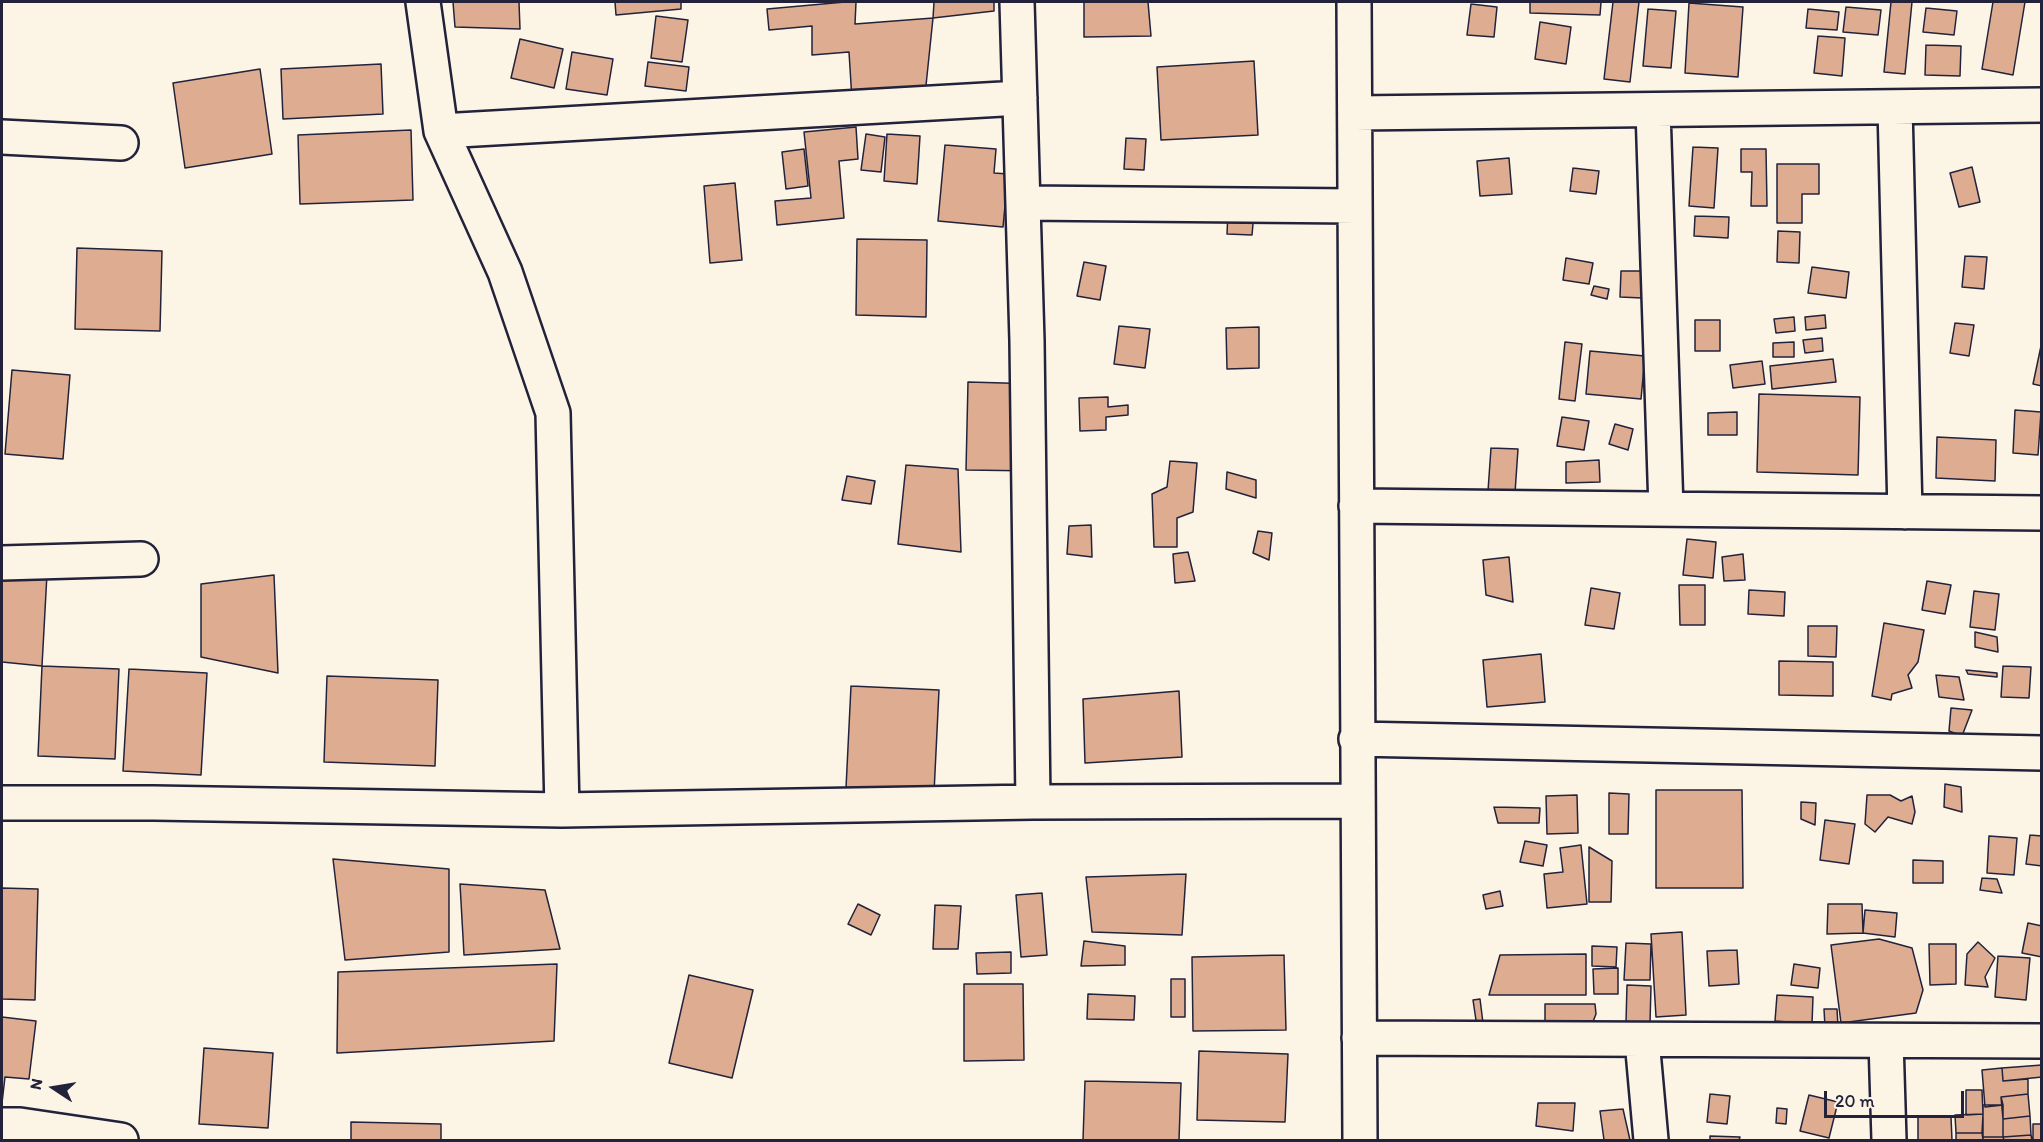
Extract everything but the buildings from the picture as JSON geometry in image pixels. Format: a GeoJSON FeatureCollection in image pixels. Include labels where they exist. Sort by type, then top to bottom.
{"type":"FeatureCollection","features":[{"type":"Feature","properties":{"kind":"street"},"geometry":{"type":"LineString","coordinates":[[423,2],[441,130],[505,272],[553,413],[562,810]]}},
{"type":"Feature","properties":{"kind":"street"},"geometry":{"type":"LineString","coordinates":[[1017,2],[1027,341],[1033,802]]}},
{"type":"Feature","properties":{"kind":"street"},"geometry":{"type":"LineString","coordinates":[[1354,2],[1359,1140]]}},
{"type":"Feature","properties":{"kind":"street"},"geometry":{"type":"LineString","coordinates":[[441,130],[1020,99]]}},
{"type":"Feature","properties":{"kind":"street"},"geometry":{"type":"LineString","coordinates":[[1355,113],[2042,105]]}},
{"type":"Feature","properties":{"kind":"street"},"geometry":{"type":"LineString","coordinates":[[1895,107],[1905,512]]}},
{"type":"Feature","properties":{"kind":"street"},"geometry":{"type":"LineString","coordinates":[[1653,110],[1666,509]]}},
{"type":"Feature","properties":{"kind":"street"},"geometry":{"type":"LineString","coordinates":[[2,136],[121,142]]}},
{"type":"Feature","properties":{"kind":"street"},"geometry":{"type":"LineString","coordinates":[[1023,203],[1355,206]]}},
{"type":"Feature","properties":{"kind":"street"},"geometry":{"type":"LineString","coordinates":[[1356,506],[2042,513]]}},
{"type":"Feature","properties":{"kind":"street"},"geometry":{"type":"LineString","coordinates":[[2,563],[141,559]]}},
{"type":"Feature","properties":{"kind":"street"},"geometry":{"type":"LineString","coordinates":[[1356,739],[2042,753]]}},
{"type":"Feature","properties":{"kind":"street"},"geometry":{"type":"LineString","coordinates":[[2,803],[154,803],[562,810],[1033,802],[1356,801]]}},
{"type":"Feature","properties":{"kind":"street"},"geometry":{"type":"LineString","coordinates":[[1359,1038],[2042,1041]]}},
{"type":"Feature","properties":{"kind":"street"},"geometry":{"type":"LineString","coordinates":[[1642,1040],[1652,1140]]}},
{"type":"Feature","properties":{"kind":"street"},"geometry":{"type":"LineString","coordinates":[[1886,1041],[1889,1140]]}},
{"type":"Feature","properties":{"kind":"street"},"geometry":{"type":"LineString","coordinates":[[2,1125],[20,1125],[121,1140]]}}]}
